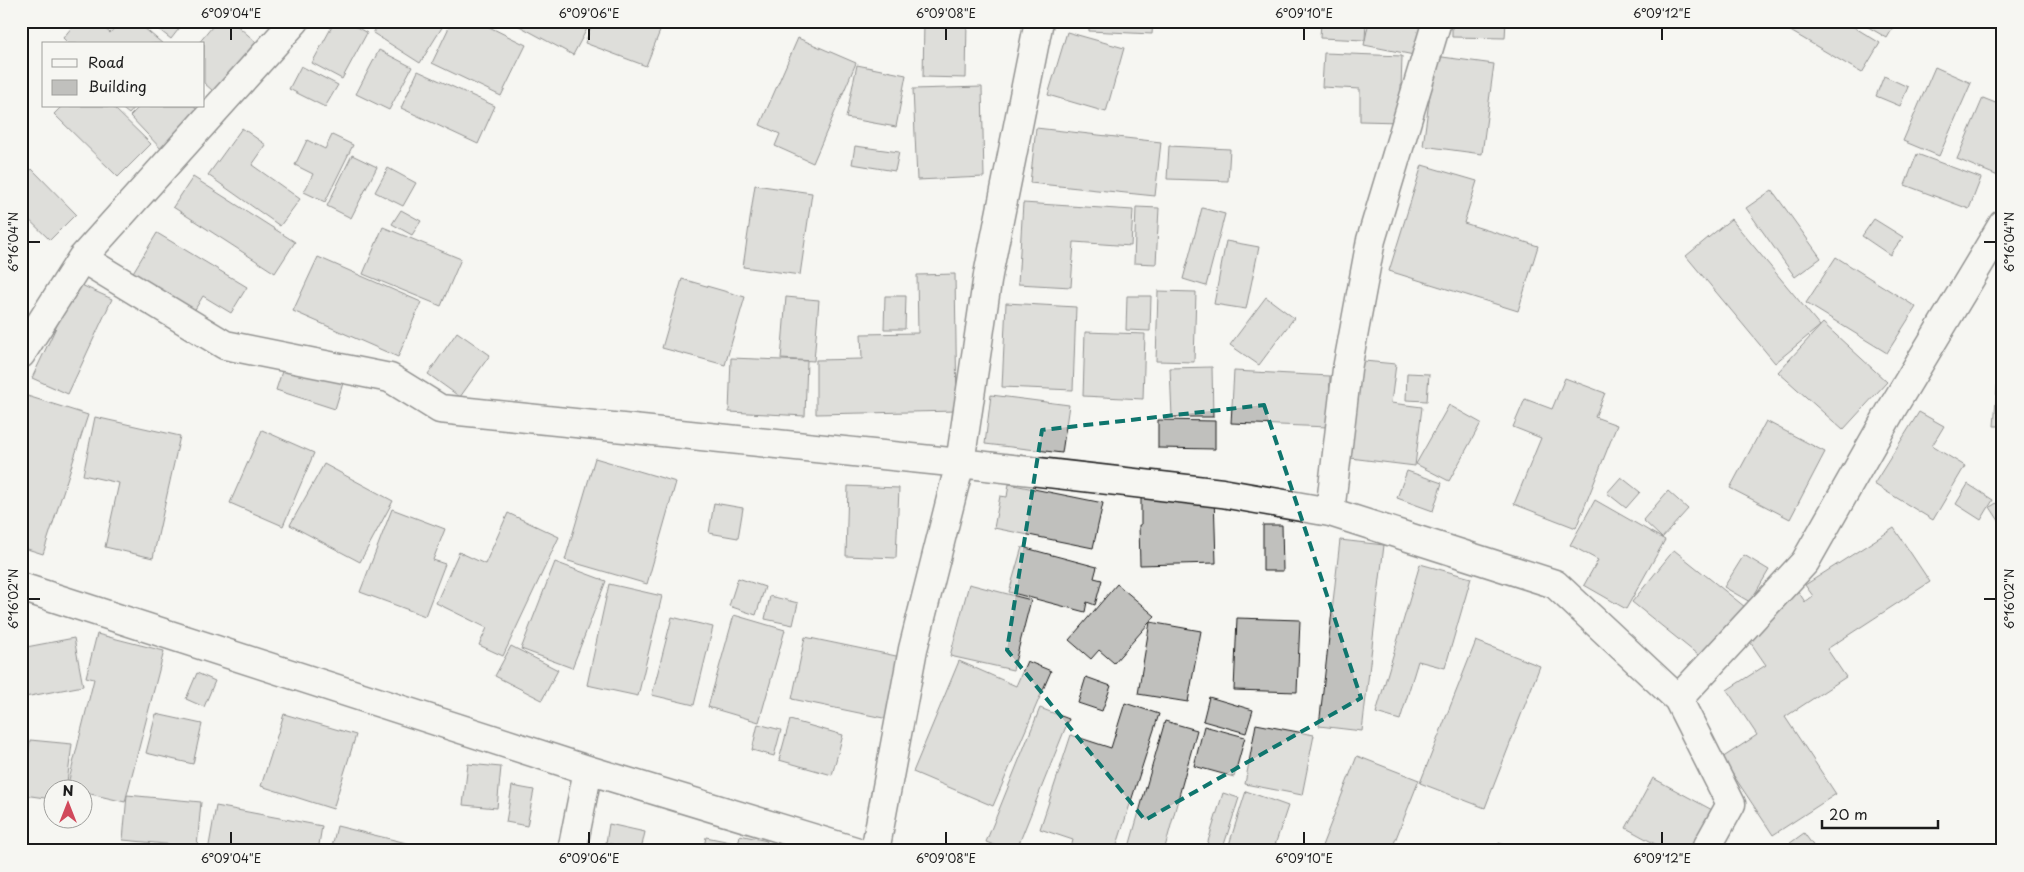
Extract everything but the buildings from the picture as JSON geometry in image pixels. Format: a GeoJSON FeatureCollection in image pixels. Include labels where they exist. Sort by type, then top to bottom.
{"type":"FeatureCollection","features":[{"type":"Feature","properties":{"kind":"street"},"geometry":{"type":"LineString","coordinates":[[21,354],[82,258],[295,21]]}},
{"type":"Feature","properties":{"kind":"street"},"geometry":{"type":"LineString","coordinates":[[875,851],[913,648],[960,463],[988,275],[1039,21]]}},
{"type":"Feature","properties":{"kind":"street"},"geometry":{"type":"LineString","coordinates":[[1330,512],[1347,369],[1371,240],[1437,21]]}},
{"type":"Feature","properties":{"kind":"street"},"geometry":{"type":"LineString","coordinates":[[1678,699],[1806,562],[1893,407],[2003,224]]}},
{"type":"Feature","properties":{"kind":"street"},"geometry":{"type":"LineString","coordinates":[[82,258],[225,345],[390,378],[440,409],[960,463],[1222,493],[1330,512],[1555,584],[1678,699],[1731,804],[1705,851]]}},
{"type":"Feature","properties":{"kind":"street"},"geometry":{"type":"LineString","coordinates":[[21,587],[588,770],[855,851]]}},
{"type":"Feature","properties":{"kind":"street"},"geometry":{"type":"LineString","coordinates":[[572,851],[588,770]]}},
{"type":"Feature","properties":{"kind":"highlighted area"},"geometry":{"type":"Polygon","coordinates":[[[1264,405],[1361,698],[1145,820],[1007,650],[1042,430],[1264,405]]]}}]}
